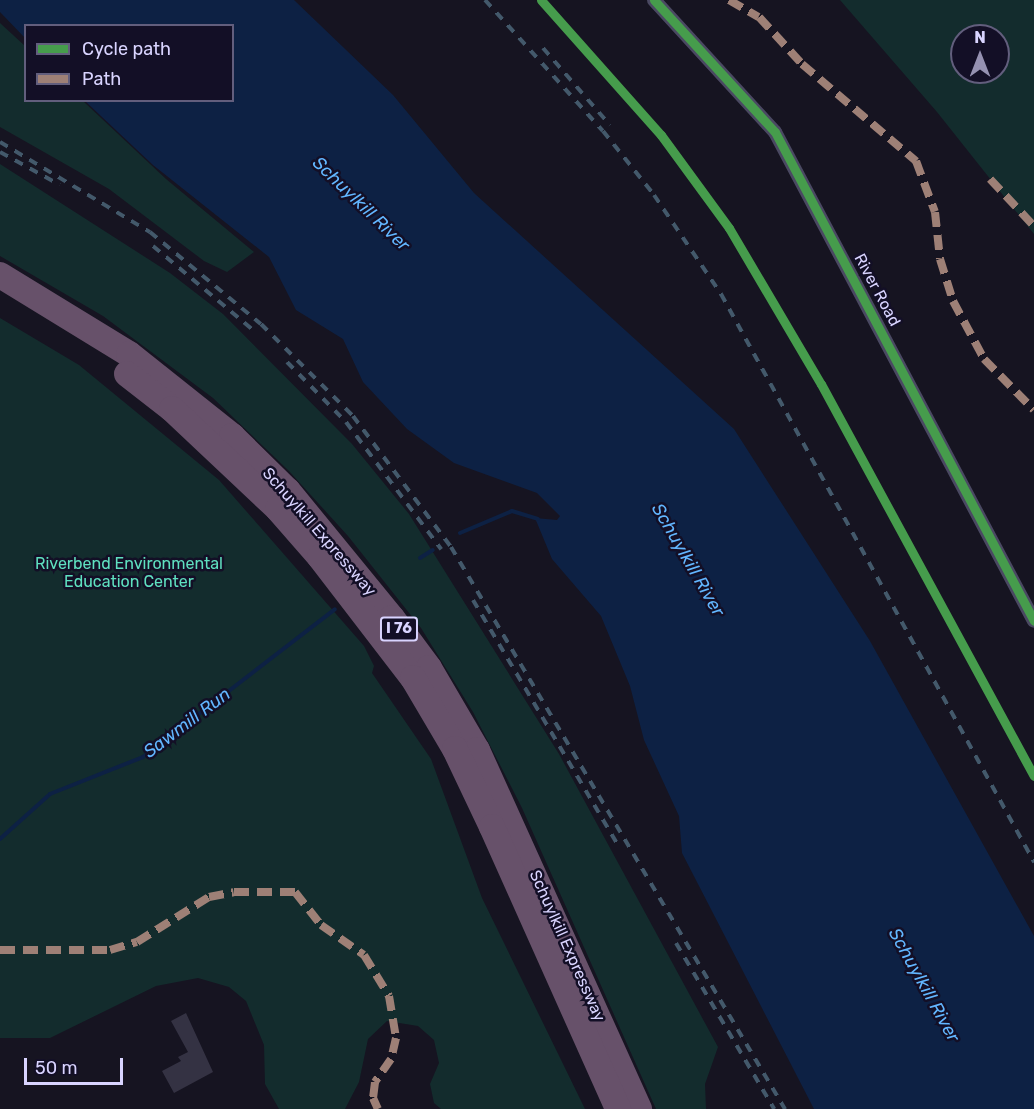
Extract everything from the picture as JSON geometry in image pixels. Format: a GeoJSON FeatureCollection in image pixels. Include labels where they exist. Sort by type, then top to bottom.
{"type":"FeatureCollection","features":[{"type":"Feature","properties":{"kind":"highway","name":"Schuylkill Expressway"},"geometry":{"type":"LineString","coordinates":[[0,275],[129,354],[232,436],[288,491],[392,618],[429,668],[477,750],[639,1109]]}},
{"type":"Feature","properties":{"kind":"highway","name":"Schuylkill Expressway"},"geometry":{"type":"LineString","coordinates":[[0,293],[99,353],[172,409],[232,464],[320,557],[395,652],[455,749],[618,1109]]}},
{"type":"Feature","properties":{"kind":"street","name":"River Road"},"geometry":{"type":"LineString","coordinates":[[654,0],[775,132],[1034,621]]}},
{"type":"Feature","properties":{"kind":"green space"},"geometry":{"type":"Polygon","coordinates":[[[840,0],[1034,0],[1034,234],[937,112],[840,0]]]}},
{"type":"Feature","properties":{"kind":"green space"},"geometry":{"type":"Polygon","coordinates":[[[0,23],[24,45],[24,102],[84,102],[166,179],[254,252],[227,272],[204,261],[109,189],[0,127],[0,23]]]}},
{"type":"Feature","properties":{"kind":"green space"},"geometry":{"type":"Polygon","coordinates":[[[0,164],[170,273],[223,314],[352,444],[409,514],[559,754],[718,1047],[705,1084],[706,1109],[656,1109],[522,808],[473,712],[421,628],[348,536],[289,471],[213,398],[103,316],[0,256],[0,164]]]}},
{"type":"Feature","properties":{"kind":"green space","name":"Riverbend Environmental Education Center"},"geometry":{"type":"Polygon","coordinates":[[[0,318],[79,365],[219,480],[364,646],[374,666],[372,673],[431,759],[482,898],[585,1109],[441,1109],[434,1103],[430,1084],[439,1063],[434,1040],[418,1026],[387,1021],[368,1039],[359,1082],[345,1109],[279,1109],[265,1084],[264,1045],[246,1001],[229,987],[198,978],[156,986],[50,1038],[0,1038],[0,318]]]}},
{"type":"Feature","properties":{"kind":"water","name":"Schuylkill River"},"geometry":{"type":"Polygon","coordinates":[[[0,0],[294,0],[393,95],[474,193],[734,429],[870,641],[1034,936],[1034,1109],[814,1109],[682,853],[679,816],[644,740],[630,686],[601,616],[552,559],[535,518],[557,520],[560,516],[537,493],[454,463],[407,429],[363,382],[343,339],[296,310],[269,257],[153,165],[86,102],[234,102],[234,24],[24,24],[24,37],[0,12],[0,0]]]}},
{"type":"Feature","properties":{"kind":"building"},"geometry":{"type":"Polygon","coordinates":[[[186,1013],[213,1072],[174,1093],[162,1071],[181,1061],[178,1057],[188,1052],[171,1021],[186,1013]]]}},
{"type":"Feature","properties":{"kind":"waterway","name":"Sawmill Run"},"geometry":{"type":"LineString","coordinates":[[460,533],[512,511],[538,519]]}},
{"type":"Feature","properties":{"kind":"waterway","name":"Sawmill Run"},"geometry":{"type":"LineString","coordinates":[[420,558],[433,550]]}},
{"type":"Feature","properties":{"kind":"waterway","name":"Sawmill Run"},"geometry":{"type":"LineString","coordinates":[[0,839],[50,794],[143,757],[335,609]]}},
{"type":"Feature","properties":{"kind":"railway"},"geometry":{"type":"LineString","coordinates":[[485,0],[603,131],[654,195],[721,294],[1034,862]]}},
{"type":"Feature","properties":{"kind":"railway"},"geometry":{"type":"LineString","coordinates":[[543,48],[610,125]]}},
{"type":"Feature","properties":{"kind":"railway"},"geometry":{"type":"LineString","coordinates":[[0,142],[150,232],[261,324],[353,416],[451,547],[785,1109]]}},
{"type":"Feature","properties":{"kind":"railway"},"geometry":{"type":"LineString","coordinates":[[0,152],[60,185]]}},
{"type":"Feature","properties":{"kind":"railway"},"geometry":{"type":"LineString","coordinates":[[153,246],[252,329]]}},
{"type":"Feature","properties":{"kind":"railway"},"geometry":{"type":"LineString","coordinates":[[287,362],[346,422],[441,549]]}},
{"type":"Feature","properties":{"kind":"railway"},"geometry":{"type":"LineString","coordinates":[[473,600],[618,845]]}},
{"type":"Feature","properties":{"kind":"railway"},"geometry":{"type":"LineString","coordinates":[[676,943],[774,1109]]}},
{"type":"Feature","properties":{"kind":"marked path"},"geometry":{"type":"LineString","coordinates":[[729,0],[759,17],[802,64],[916,161],[935,212],[940,259],[953,301],[984,359],[1034,410]]}},
{"type":"Feature","properties":{"kind":"marked path"},"geometry":{"type":"LineString","coordinates":[[990,179],[1034,226]]}},
{"type":"Feature","properties":{"kind":"marked path"},"geometry":{"type":"LineString","coordinates":[[0,950],[110,950],[137,942],[209,897],[234,892],[295,892],[321,925],[364,955],[389,996],[396,1038],[391,1059],[375,1082],[373,1098],[378,1109]]}},
{"type":"Feature","properties":{"kind":"cycle path"},"geometry":{"type":"LineString","coordinates":[[541,0],[661,135],[729,228],[821,384],[1034,776]]}},
{"type":"Feature","properties":{"kind":"cycle path"},"geometry":{"type":"LineString","coordinates":[[654,0],[775,132],[1034,621]]}}]}
